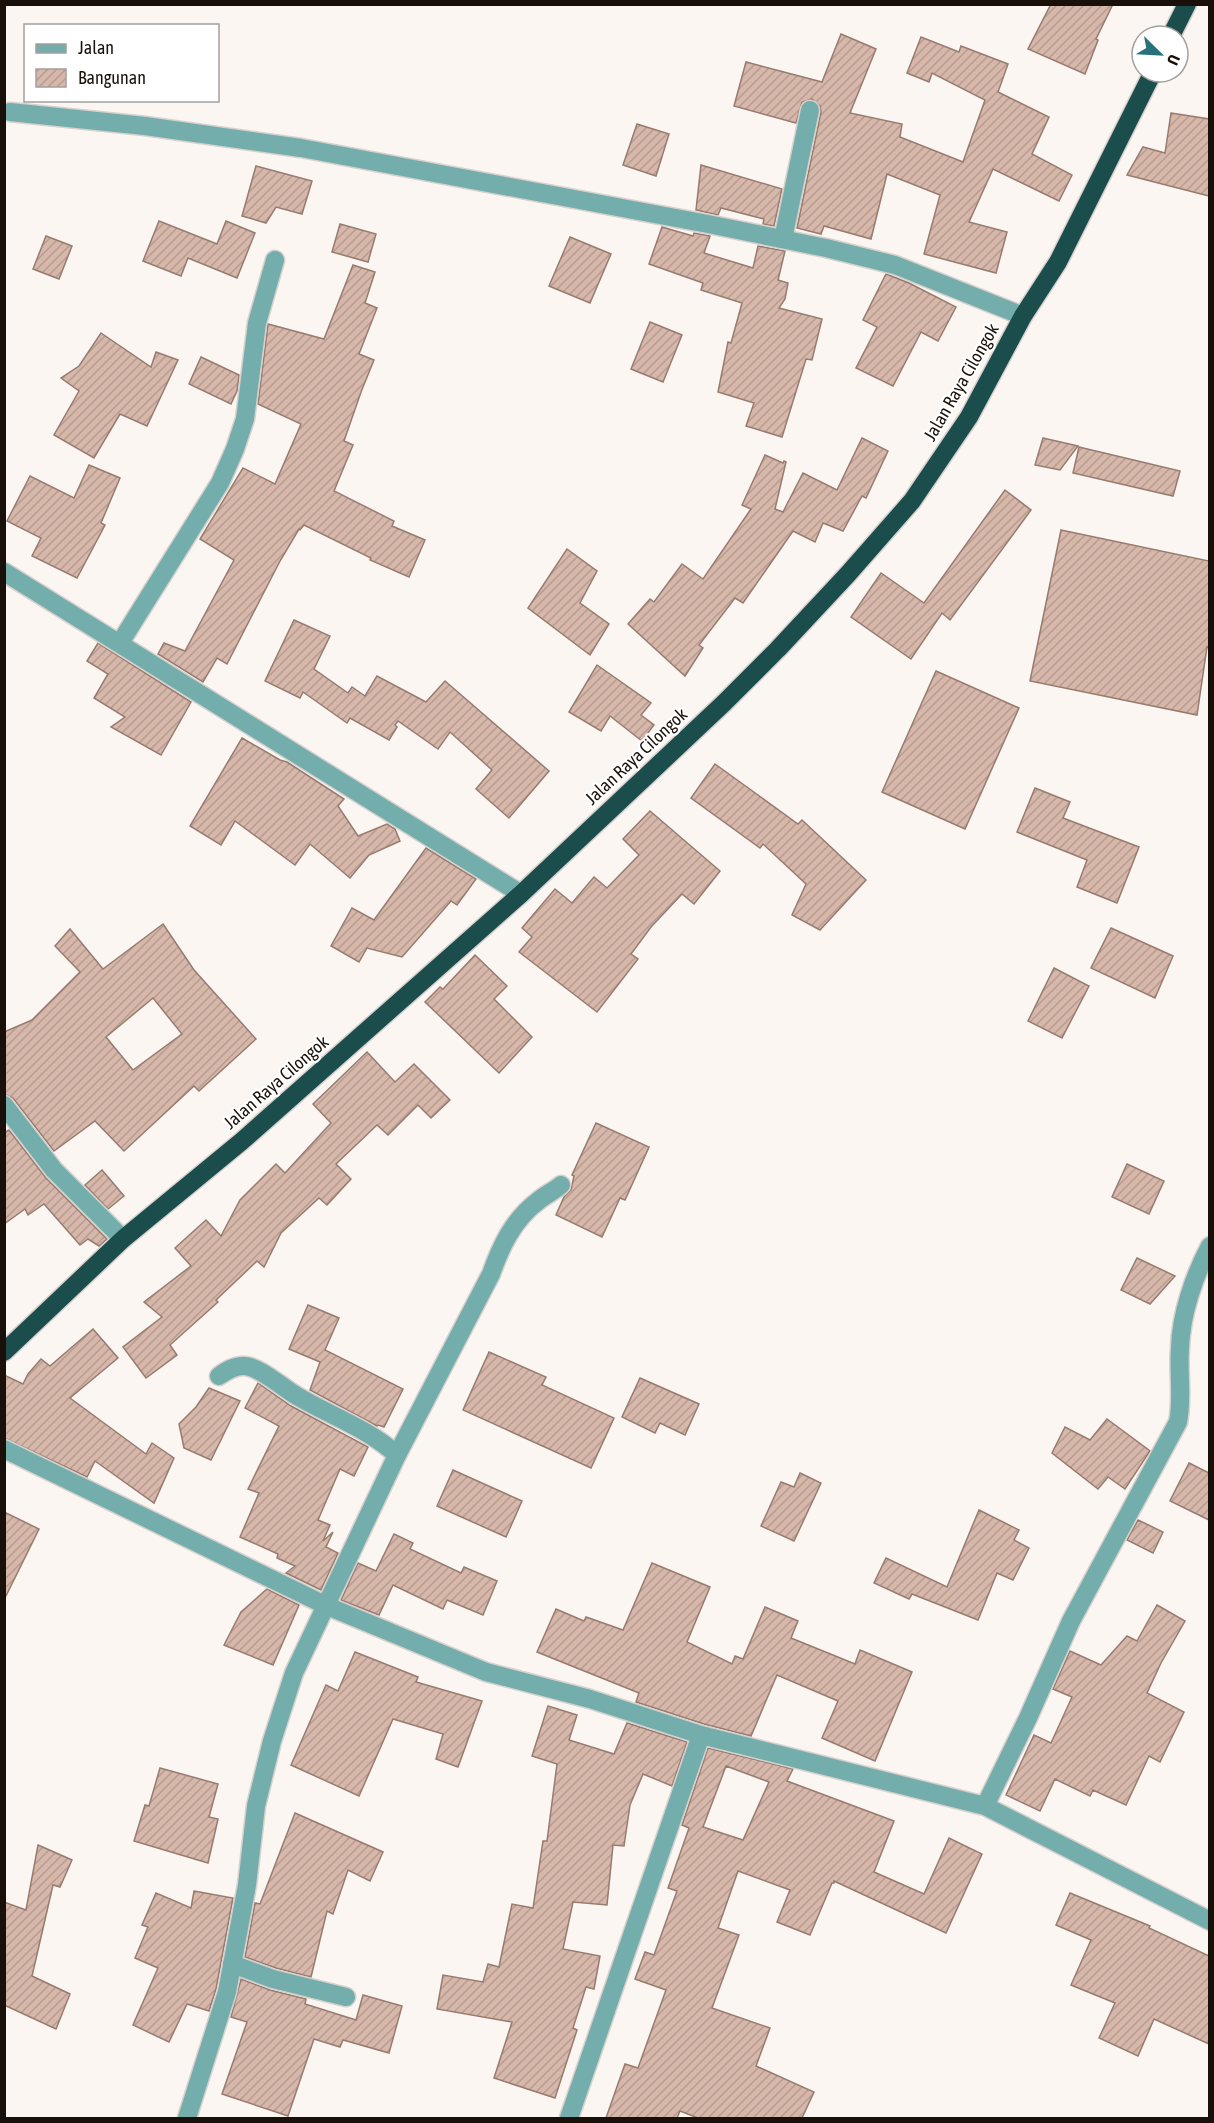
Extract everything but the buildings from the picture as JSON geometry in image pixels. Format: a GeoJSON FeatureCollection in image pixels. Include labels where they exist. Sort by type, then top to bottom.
{"type":"FeatureCollection","features":[{"type":"Feature","properties":{"kind":"highway"},"geometry":{"type":"LineString","coordinates":[[1177,24],[1187,4]]}},
{"type":"Feature","properties":{"kind":"highway","name":"Jalan Raya Cilongok"},"geometry":{"type":"LineString","coordinates":[[4,1352],[123,1239],[242,1141],[521,894],[724,703],[855,566],[912,501],[969,417],[1023,316],[1058,262],[1147,84]]}},
{"type":"Feature","properties":{"kind":"street"},"geometry":{"type":"LineString","coordinates":[[783,239],[810,110]]}},
{"type":"Feature","properties":{"kind":"street"},"geometry":{"type":"LineString","coordinates":[[10,112],[145,126],[301,148],[783,239],[894,265],[1023,316]]}},
{"type":"Feature","properties":{"kind":"street"},"geometry":{"type":"LineString","coordinates":[[120,643],[220,483],[235,449],[247,409],[258,323],[275,260]]}},
{"type":"Feature","properties":{"kind":"street"},"geometry":{"type":"LineString","coordinates":[[4,572],[521,894]]}},
{"type":"Feature","properties":{"kind":"street"},"geometry":{"type":"LineString","coordinates":[[4,1105],[54,1170],[123,1239]]}},
{"type":"Feature","properties":{"kind":"street"},"geometry":{"type":"LineString","coordinates":[[187,2118],[228,1992],[247,1885],[256,1806],[272,1741],[294,1674],[397,1455],[491,1274],[502,1244],[511,1229],[537,1202],[561,1185]]}},
{"type":"Feature","properties":{"kind":"street"},"geometry":{"type":"LineString","coordinates":[[986,1806],[1071,1621],[1178,1422],[1182,1330],[1190,1296],[1209,1246]]}},
{"type":"Feature","properties":{"kind":"street"},"geometry":{"type":"LineString","coordinates":[[219,1376],[231,1369],[245,1366],[262,1373],[297,1396],[371,1436],[397,1455]]}},
{"type":"Feature","properties":{"kind":"street"},"geometry":{"type":"LineString","coordinates":[[4,1449],[327,1606],[486,1672],[590,1699],[701,1735],[986,1806],[1209,1921]]}},
{"type":"Feature","properties":{"kind":"street"},"geometry":{"type":"LineString","coordinates":[[569,2118],[701,1735]]}},
{"type":"Feature","properties":{"kind":"street"},"geometry":{"type":"LineString","coordinates":[[232,1964],[286,1983],[346,1997]]}}]}
